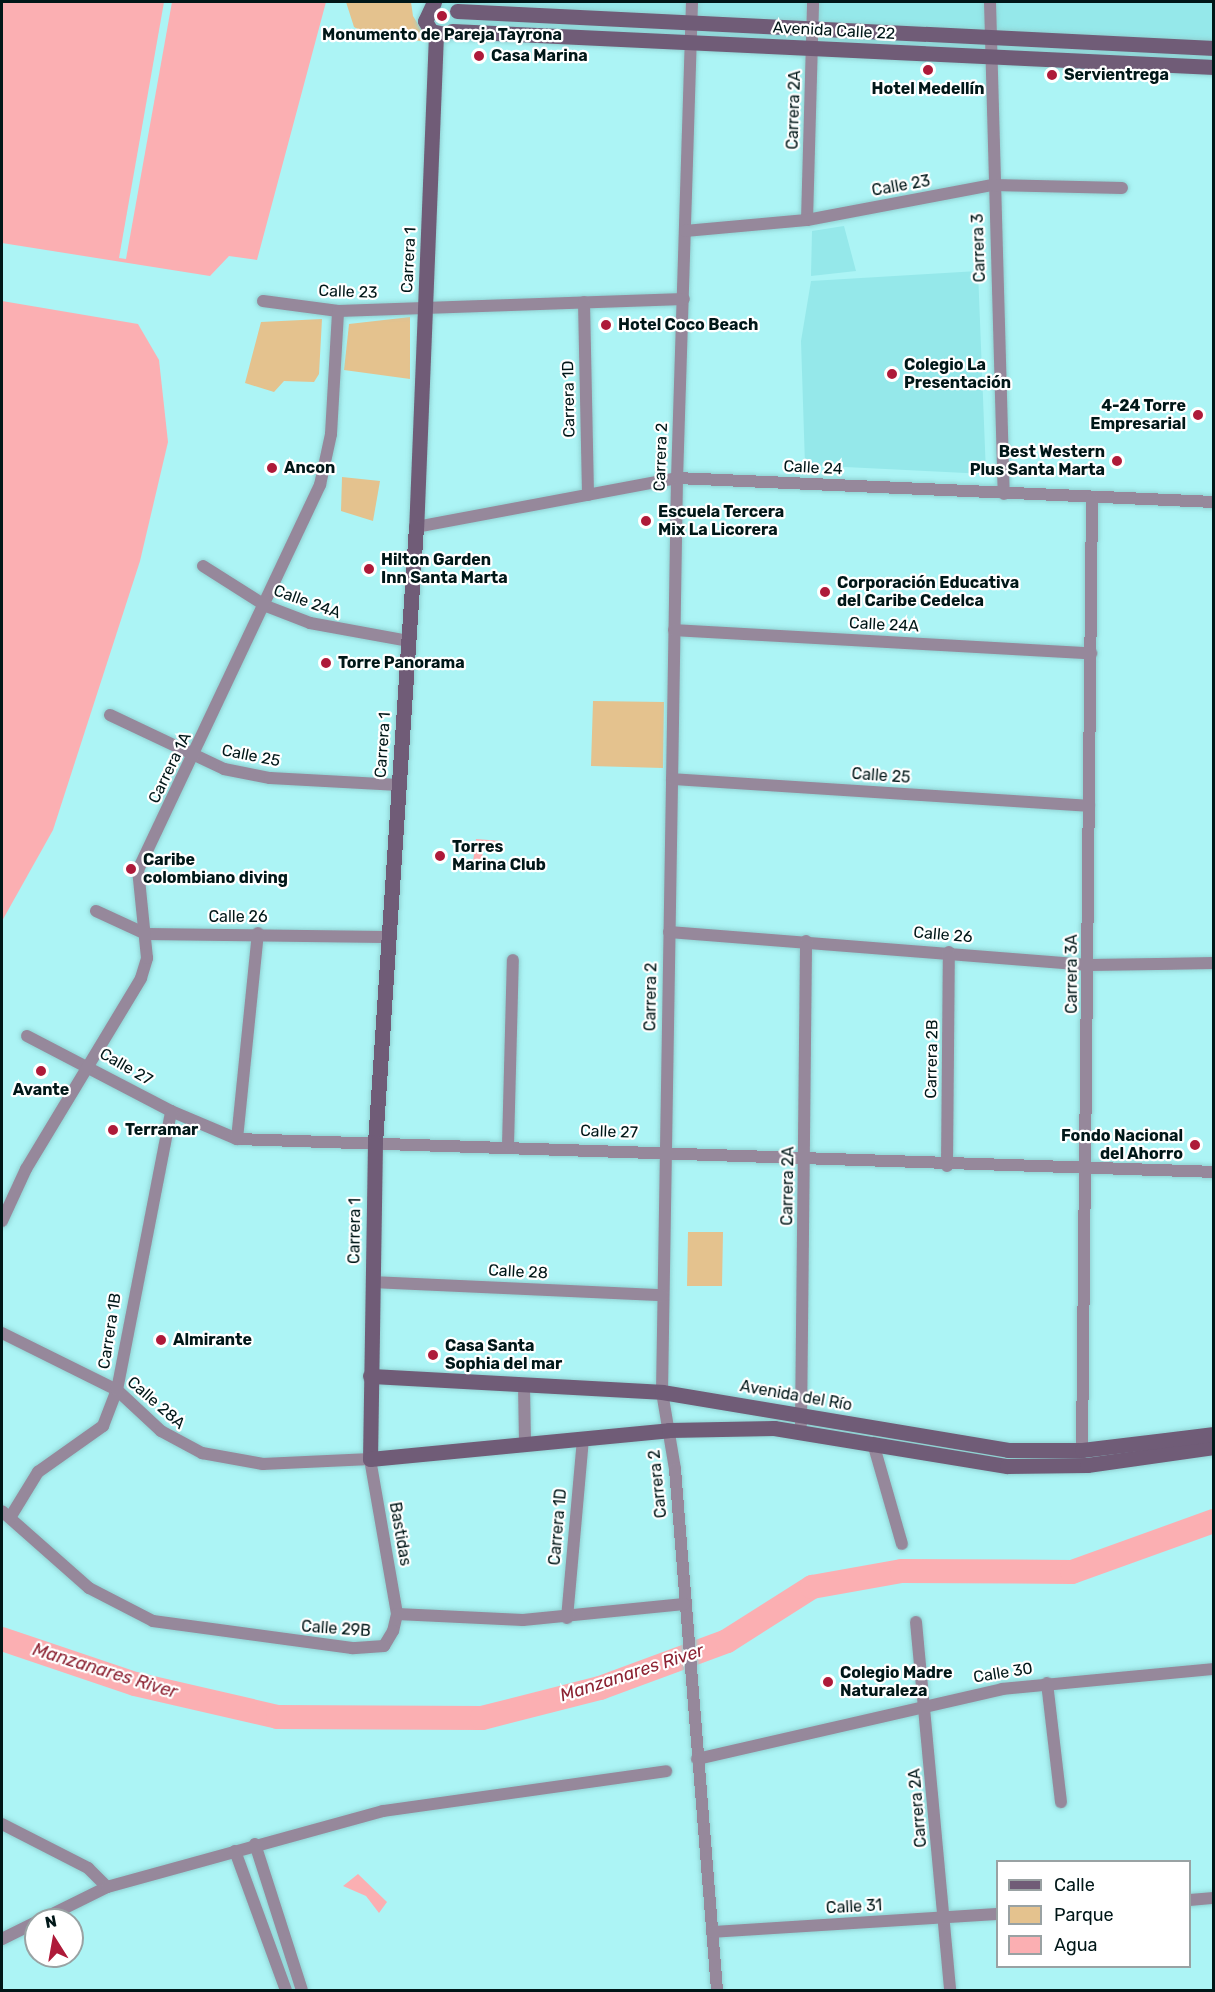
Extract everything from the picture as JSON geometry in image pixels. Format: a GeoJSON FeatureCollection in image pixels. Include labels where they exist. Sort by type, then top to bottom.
{"type":"FeatureCollection","features":[{"type":"Feature","properties":{"kind":"street","name":"Carrera 2"},"geometry":{"type":"LineString","coordinates":[[692,2],[684,299],[676,478],[662,1392],[669,1430],[684,1604],[684,1630],[717,1990]]}},
{"type":"Feature","properties":{"kind":"street","name":"Carrera 2A"},"geometry":{"type":"LineString","coordinates":[[807,220],[813,2]]}},
{"type":"Feature","properties":{"kind":"street","name":"Carrera 3"},"geometry":{"type":"LineString","coordinates":[[990,2],[993,185],[1004,494]]}},
{"type":"Feature","properties":{"kind":"street"},"geometry":{"type":"LineString","coordinates":[[431,3],[424,21],[436,34]]}},
{"type":"Feature","properties":{"kind":"street","name":"Avenida Calle 22"},"geometry":{"type":"LineString","coordinates":[[453,6],[691,23],[1214,48]]}},
{"type":"Feature","properties":{"kind":"street"},"geometry":{"type":"LineString","coordinates":[[452,31],[453,6]]}},
{"type":"Feature","properties":{"kind":"street","name":"Avenida Calle 22"},"geometry":{"type":"LineString","coordinates":[[436,34],[452,31],[1214,67]]}},
{"type":"Feature","properties":{"kind":"street","name":"Carrera 1"},"geometry":{"type":"LineString","coordinates":[[370,1459],[375,1142],[385,937],[399,785],[416,528],[436,34]]}},
{"type":"Feature","properties":{"kind":"street","name":"Calle 23"},"geometry":{"type":"LineString","coordinates":[[685,231],[807,220],[993,185],[1122,188]]}},
{"type":"Feature","properties":{"kind":"street","name":"Calle 23"},"geometry":{"type":"LineString","coordinates":[[263,301],[338,311],[684,299]]}},
{"type":"Feature","properties":{"kind":"street","name":"Carrera 1D"},"geometry":{"type":"LineString","coordinates":[[584,302],[588,495]]}},
{"type":"Feature","properties":{"kind":"street","name":"Carrera 1A"},"geometry":{"type":"LineString","coordinates":[[2,1221],[87,1063],[141,978],[147,958],[138,870],[194,759],[266,606],[329,458],[338,311]]}},
{"type":"Feature","properties":{"kind":"street","name":"Calle 24"},"geometry":{"type":"LineString","coordinates":[[416,528],[676,478],[1214,502]]}},
{"type":"Feature","properties":{"kind":"street","name":"Carrera 3A"},"geometry":{"type":"LineString","coordinates":[[1082,1450],[1088,1167],[1092,498]]}},
{"type":"Feature","properties":{"kind":"street","name":"Calle 24A"},"geometry":{"type":"LineString","coordinates":[[203,566],[266,606],[334,630],[409,640]]}},
{"type":"Feature","properties":{"kind":"street","name":"Calle 24A"},"geometry":{"type":"LineString","coordinates":[[674,630],[1091,653]]}},
{"type":"Feature","properties":{"kind":"street","name":"Calle 25"},"geometry":{"type":"LineString","coordinates":[[110,715],[194,759],[270,778],[399,785]]}},
{"type":"Feature","properties":{"kind":"street","name":"Calle 25"},"geometry":{"type":"LineString","coordinates":[[672,779],[1089,806]]}},
{"type":"Feature","properties":{"kind":"street","name":"Calle 26"},"geometry":{"type":"LineString","coordinates":[[96,911],[146,934],[258,933],[385,937]]}},
{"type":"Feature","properties":{"kind":"street","name":"Calle 26"},"geometry":{"type":"LineString","coordinates":[[669,932],[949,951],[1089,965],[1214,963]]}},
{"type":"Feature","properties":{"kind":"street"},"geometry":{"type":"LineString","coordinates":[[237,1139],[258,933]]}},
{"type":"Feature","properties":{"kind":"street","name":"Carrera 2A"},"geometry":{"type":"LineString","coordinates":[[802,1431],[800,1413],[806,942]]}},
{"type":"Feature","properties":{"kind":"street","name":"Carrera 2B"},"geometry":{"type":"LineString","coordinates":[[947,1166],[949,951]]}},
{"type":"Feature","properties":{"kind":"street"},"geometry":{"type":"LineString","coordinates":[[508,1145],[513,960]]}},
{"type":"Feature","properties":{"kind":"street","name":"Calle 27"},"geometry":{"type":"LineString","coordinates":[[27,1036],[87,1063],[171,1111],[237,1139],[508,1145],[805,1156],[947,1166],[1088,1167],[1214,1172]]}},
{"type":"Feature","properties":{"kind":"street","name":"Carrera 1B"},"geometry":{"type":"LineString","coordinates":[[6,1513],[38,1472],[103,1426],[117,1390],[171,1111]]}},
{"type":"Feature","properties":{"kind":"street","name":"Calle 28"},"geometry":{"type":"LineString","coordinates":[[372,1282],[663,1296]]}},
{"type":"Feature","properties":{"kind":"street","name":"Calle 28A"},"geometry":{"type":"LineString","coordinates":[[2,1333],[117,1390],[161,1431],[202,1453],[263,1464],[370,1459]]}},
{"type":"Feature","properties":{"kind":"street","name":"Avenida del Río"},"geometry":{"type":"LineString","coordinates":[[370,1376],[662,1392],[800,1413],[939,1442],[1008,1450],[1082,1450],[1214,1434]]}},
{"type":"Feature","properties":{"kind":"street"},"geometry":{"type":"LineString","coordinates":[[524,1385],[525,1444]]}},
{"type":"Feature","properties":{"kind":"street","name":"Avenida del Río"},"geometry":{"type":"LineString","coordinates":[[370,1459],[669,1430],[802,1431],[1007,1466],[1087,1465],[1214,1447]]}},
{"type":"Feature","properties":{"kind":"street","name":"Carrera 1D"},"geometry":{"type":"LineString","coordinates":[[567,1618],[583,1440]]}},
{"type":"Feature","properties":{"kind":"street"},"geometry":{"type":"LineString","coordinates":[[873,1443],[902,1544]]}},
{"type":"Feature","properties":{"kind":"street","name":"Bastidas"},"geometry":{"type":"LineString","coordinates":[[370,1459],[397,1614]]}},
{"type":"Feature","properties":{"kind":"street","name":"Calle 29B"},"geometry":{"type":"LineString","coordinates":[[6,1513],[89,1588],[176,1627],[376,1649],[388,1640],[397,1614]]}},
{"type":"Feature","properties":{"kind":"street"},"geometry":{"type":"LineString","coordinates":[[397,1614],[567,1618],[684,1604]]}},
{"type":"Feature","properties":{"kind":"street","name":"Carrera 2A"},"geometry":{"type":"LineString","coordinates":[[916,1622],[926,1704],[950,1990]]}},
{"type":"Feature","properties":{"kind":"street","name":"Calle 30"},"geometry":{"type":"LineString","coordinates":[[697,1760],[926,1704],[1047,1683],[1214,1670]]}},
{"type":"Feature","properties":{"kind":"street"},"geometry":{"type":"LineString","coordinates":[[1047,1683],[1061,1802]]}},
{"type":"Feature","properties":{"kind":"street"},"geometry":{"type":"LineString","coordinates":[[2,1939],[107,1887],[255,1844],[383,1811],[666,1771]]}},
{"type":"Feature","properties":{"kind":"street"},"geometry":{"type":"LineString","coordinates":[[2,1824],[88,1868],[107,1887]]}},
{"type":"Feature","properties":{"kind":"street"},"geometry":{"type":"LineString","coordinates":[[255,1844],[302,1990]]}},
{"type":"Feature","properties":{"kind":"street"},"geometry":{"type":"LineString","coordinates":[[236,1851],[286,1990]]}},
{"type":"Feature","properties":{"kind":"street"},"geometry":{"type":"LineString","coordinates":[[1191,1900],[1214,1898]]}},
{"type":"Feature","properties":{"kind":"street","name":"Calle 31"},"geometry":{"type":"LineString","coordinates":[[712,1932],[996,1914]]}},
{"type":"Feature","properties":{"kind":"shaded area"},"geometry":{"type":"Polygon","coordinates":[[[437,2],[1214,2],[1213,64],[436,34],[437,2]]]}},
{"type":"Feature","properties":{"kind":"shaded area"},"geometry":{"type":"Polygon","coordinates":[[[844,226],[856,271],[811,276],[812,231],[844,226]]]}},
{"type":"Feature","properties":{"kind":"shaded area","name":"Colegio La Presentación"},"geometry":{"type":"Polygon","coordinates":[[[978,271],[986,474],[805,465],[801,341],[811,281],[978,271]]]}},
{"type":"Feature","properties":{"kind":"green space"},"geometry":{"type":"Polygon","coordinates":[[[346,2],[411,2],[413,16],[429,42],[368,35],[354,27],[346,2]]]}},
{"type":"Feature","properties":{"kind":"green space"},"geometry":{"type":"Polygon","coordinates":[[[410,317],[410,379],[344,370],[349,324],[410,317]]]}},
{"type":"Feature","properties":{"kind":"green space"},"geometry":{"type":"Polygon","coordinates":[[[322,319],[319,374],[314,382],[284,381],[274,392],[245,383],[261,322],[322,319]]]}},
{"type":"Feature","properties":{"kind":"green space"},"geometry":{"type":"Polygon","coordinates":[[[342,477],[380,481],[373,521],[341,511],[342,477]]]}},
{"type":"Feature","properties":{"kind":"green space"},"geometry":{"type":"Polygon","coordinates":[[[593,701],[664,702],[663,768],[591,766],[593,701]]]}},
{"type":"Feature","properties":{"kind":"green space"},"geometry":{"type":"Polygon","coordinates":[[[688,1232],[723,1232],[722,1286],[687,1286],[688,1232]]]}},
{"type":"Feature","properties":{"kind":"water"},"geometry":{"type":"Polygon","coordinates":[[[2,2],[326,2],[257,260],[229,256],[210,276],[2,243],[2,2]]]}},
{"type":"Feature","properties":{"kind":"water"},"geometry":{"type":"Polygon","coordinates":[[[2,301],[138,324],[159,360],[168,442],[140,561],[53,830],[2,921],[2,301]]]}},
{"type":"Feature","properties":{"kind":"water"},"geometry":{"type":"Polygon","coordinates":[[[476,839],[502,841],[501,852],[483,851],[481,864],[473,862],[476,839]]]}},
{"type":"Feature","properties":{"kind":"water"},"geometry":{"type":"Polygon","coordinates":[[[358,1874],[387,1902],[379,1913],[366,1896],[343,1886],[358,1874]]]}},
{"type":"Feature","properties":{"kind":"pier"},"geometry":{"type":"Polygon","coordinates":[[[164,2],[172,2],[126,259],[119,258],[164,2]]]}},
{"type":"Feature","properties":{"kind":"waterway","name":"Manzanares River"},"geometry":{"type":"LineString","coordinates":[[2,1639],[135,1684],[278,1717],[482,1718],[600,1688],[727,1641],[812,1587],[902,1571],[1072,1572],[1214,1521]]}},
{"type":"Feature","properties":{"kind":"place","name":"Monumento de Pareja Tayrona"},"geometry":{"type":"Point","coordinates":[442,16]}},
{"type":"Feature","properties":{"kind":"place","name":"Casa Marina"},"geometry":{"type":"Point","coordinates":[479,56]}},
{"type":"Feature","properties":{"kind":"place","name":"Hotel Medellín"},"geometry":{"type":"Point","coordinates":[928,70]}},
{"type":"Feature","properties":{"kind":"place","name":"Servientrega"},"geometry":{"type":"Point","coordinates":[1052,75]}},
{"type":"Feature","properties":{"kind":"place","name":"Hotel Coco Beach"},"geometry":{"type":"Point","coordinates":[606,325]}},
{"type":"Feature","properties":{"kind":"place","name":"Colegio La Presentación"},"geometry":{"type":"Point","coordinates":[892,374]}},
{"type":"Feature","properties":{"kind":"place","name":"4-24 Torre Empresarial"},"geometry":{"type":"Point","coordinates":[1198,415]}},
{"type":"Feature","properties":{"kind":"place","name":"Best Western Plus Santa Marta"},"geometry":{"type":"Point","coordinates":[1117,461]}},
{"type":"Feature","properties":{"kind":"place","name":"Ancon"},"geometry":{"type":"Point","coordinates":[272,468]}},
{"type":"Feature","properties":{"kind":"place","name":"Escuela Tercera Mix La Licorera"},"geometry":{"type":"Point","coordinates":[646,521]}},
{"type":"Feature","properties":{"kind":"place","name":"Hilton Garden Inn Santa Marta"},"geometry":{"type":"Point","coordinates":[369,569]}},
{"type":"Feature","properties":{"kind":"place","name":"Corporación Educativa del Caribe Cedelca"},"geometry":{"type":"Point","coordinates":[825,592]}},
{"type":"Feature","properties":{"kind":"place","name":"Torre Panorama"},"geometry":{"type":"Point","coordinates":[326,663]}},
{"type":"Feature","properties":{"kind":"place","name":"Torres Marina Club"},"geometry":{"type":"Point","coordinates":[440,856]}},
{"type":"Feature","properties":{"kind":"place","name":"Caribe colombiano diving"},"geometry":{"type":"Point","coordinates":[131,869]}},
{"type":"Feature","properties":{"kind":"place","name":"Avante"},"geometry":{"type":"Point","coordinates":[41,1071]}},
{"type":"Feature","properties":{"kind":"place","name":"Terramar"},"geometry":{"type":"Point","coordinates":[113,1130]}},
{"type":"Feature","properties":{"kind":"place","name":"Fondo Nacional del Ahorro"},"geometry":{"type":"Point","coordinates":[1195,1145]}},
{"type":"Feature","properties":{"kind":"place","name":"Almirante"},"geometry":{"type":"Point","coordinates":[161,1340]}},
{"type":"Feature","properties":{"kind":"place","name":"Casa Santa Sophia del mar"},"geometry":{"type":"Point","coordinates":[433,1355]}},
{"type":"Feature","properties":{"kind":"place","name":"Colegio Madre Naturaleza"},"geometry":{"type":"Point","coordinates":[828,1682]}}]}
